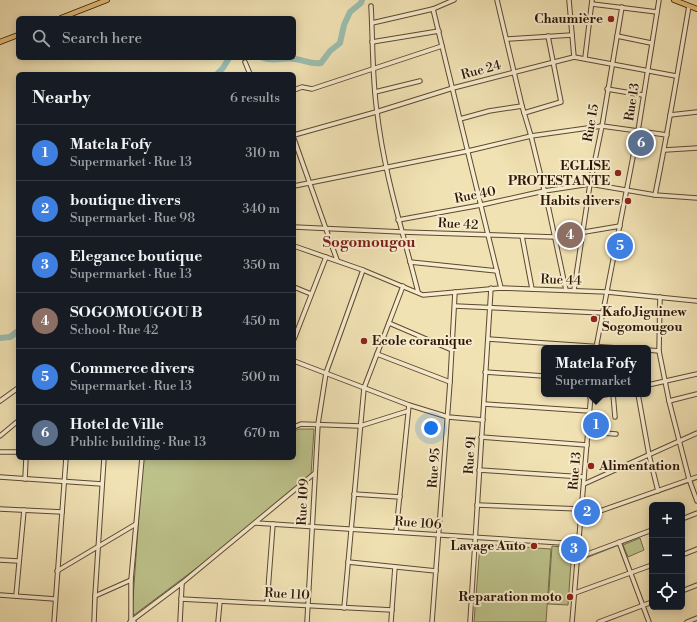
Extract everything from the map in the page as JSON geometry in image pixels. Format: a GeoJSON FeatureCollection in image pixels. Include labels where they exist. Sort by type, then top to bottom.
{"type":"FeatureCollection","features":[{"type":"Feature","properties":{"kind":"main road"},"geometry":{"type":"LineString","coordinates":[[66,16],[108,0]]}},
{"type":"Feature","properties":{"kind":"main road"},"geometry":{"type":"LineString","coordinates":[[674,0],[697,9]]}},
{"type":"Feature","properties":{"kind":"main road"},"geometry":{"type":"LineString","coordinates":[[0,42],[16,36]]}},
{"type":"Feature","properties":{"kind":"street"},"geometry":{"type":"LineString","coordinates":[[372,23],[433,9],[454,0]]}},
{"type":"Feature","properties":{"kind":"street"},"geometry":{"type":"LineString","coordinates":[[497,0],[522,106],[531,136],[566,290]]}},
{"type":"Feature","properties":{"kind":"street"},"geometry":{"type":"LineString","coordinates":[[569,0],[574,57]]}},
{"type":"Feature","properties":{"kind":"street","name":"Rue 13"},"geometry":{"type":"LineString","coordinates":[[596,345],[638,131],[659,0]]}},
{"type":"Feature","properties":{"kind":"street"},"geometry":{"type":"LineString","coordinates":[[585,58],[592,2],[657,12]]}},
{"type":"Feature","properties":{"kind":"street"},"geometry":{"type":"LineString","coordinates":[[370,6],[376,112],[385,168],[418,292]]}},
{"type":"Feature","properties":{"kind":"street"},"geometry":{"type":"LineString","coordinates":[[655,195],[665,150],[676,76],[690,6]]}},
{"type":"Feature","properties":{"kind":"street","name":"Rue 15"},"geometry":{"type":"LineString","coordinates":[[574,290],[590,184],[602,126],[607,89],[622,7]]}},
{"type":"Feature","properties":{"kind":"street"},"geometry":{"type":"LineString","coordinates":[[433,9],[501,288]]}},
{"type":"Feature","properties":{"kind":"street"},"geometry":{"type":"LineString","coordinates":[[372,42],[439,31]]}},
{"type":"Feature","properties":{"kind":"street"},"geometry":{"type":"LineString","coordinates":[[507,39],[572,35]]}},
{"type":"Feature","properties":{"kind":"street"},"geometry":{"type":"LineString","coordinates":[[524,113],[561,102],[548,36]]}},
{"type":"Feature","properties":{"kind":"street"},"geometry":{"type":"LineString","coordinates":[[617,36],[651,43]]}},
{"type":"Feature","properties":{"kind":"street"},"geometry":{"type":"LineString","coordinates":[[296,89],[302,87],[312,89],[442,46]]}},
{"type":"Feature","properties":{"kind":"street","name":"Rue 24"},"geometry":{"type":"LineString","coordinates":[[296,134],[514,71],[574,57],[676,76]]}},
{"type":"Feature","properties":{"kind":"street"},"geometry":{"type":"LineString","coordinates":[[245,62],[249,72]]}},
{"type":"Feature","properties":{"kind":"street"},"geometry":{"type":"LineString","coordinates":[[375,92],[420,81]]}},
{"type":"Feature","properties":{"kind":"street"},"geometry":{"type":"LineString","coordinates":[[607,89],[643,95]]}},
{"type":"Feature","properties":{"kind":"street"},"geometry":{"type":"LineString","coordinates":[[460,119],[489,111],[522,106]]}},
{"type":"Feature","properties":{"kind":"street"},"geometry":{"type":"LineString","coordinates":[[670,115],[697,112]]}},
{"type":"Feature","properties":{"kind":"street"},"geometry":{"type":"LineString","coordinates":[[296,186],[468,151],[531,136],[602,126],[667,134]]}},
{"type":"Feature","properties":{"kind":"street"},"geometry":{"type":"LineString","coordinates":[[296,145],[337,260]]}},
{"type":"Feature","properties":{"kind":"street"},"geometry":{"type":"LineString","coordinates":[[665,150],[697,148]]}},
{"type":"Feature","properties":{"kind":"street","name":"Rue 40"},"geometry":{"type":"LineString","coordinates":[[398,220],[481,205],[544,191],[590,184],[655,195],[697,198]]}},
{"type":"Feature","properties":{"kind":"street","name":"Rue 42"},"geometry":{"type":"LineString","coordinates":[[296,227],[455,233],[488,236],[555,237],[620,226]]}},
{"type":"Feature","properties":{"kind":"street"},"geometry":{"type":"LineString","coordinates":[[522,236],[532,289]]}},
{"type":"Feature","properties":{"kind":"street"},"geometry":{"type":"LineString","coordinates":[[296,247],[337,260],[418,292]]}},
{"type":"Feature","properties":{"kind":"street"},"geometry":{"type":"LineString","coordinates":[[296,333],[326,257]]}},
{"type":"Feature","properties":{"kind":"street"},"geometry":{"type":"LineString","coordinates":[[410,262],[497,271]]}},
{"type":"Feature","properties":{"kind":"street","name":"Rue 109"},"geometry":{"type":"LineString","coordinates":[[307,622],[318,424],[326,373],[363,270]]}},
{"type":"Feature","properties":{"kind":"street"},"geometry":{"type":"LineString","coordinates":[[344,608],[364,388],[403,286]]}},
{"type":"Feature","properties":{"kind":"street"},"geometry":{"type":"LineString","coordinates":[[296,288],[311,294]]}},
{"type":"Feature","properties":{"kind":"street","name":"Rue 44"},"geometry":{"type":"LineString","coordinates":[[418,292],[423,295],[491,288],[574,290],[697,300]]}},
{"type":"Feature","properties":{"kind":"street","name":"Rue 91"},"geometry":{"type":"LineString","coordinates":[[470,622],[491,288]]}},
{"type":"Feature","properties":{"kind":"street","name":"Rue 95"},"geometry":{"type":"LineString","coordinates":[[432,622],[448,417],[455,292]]}},
{"type":"Feature","properties":{"kind":"street"},"geometry":{"type":"LineString","coordinates":[[660,297],[659,351],[679,441],[689,479],[697,501]]}},
{"type":"Feature","properties":{"kind":"street"},"geometry":{"type":"LineString","coordinates":[[455,306],[603,314]]}},
{"type":"Feature","properties":{"kind":"street"},"geometry":{"type":"LineString","coordinates":[[389,323],[452,350]]}},
{"type":"Feature","properties":{"kind":"street"},"geometry":{"type":"LineString","coordinates":[[488,339],[569,345]]}},
{"type":"Feature","properties":{"kind":"street"},"geometry":{"type":"LineString","coordinates":[[651,350],[659,351]]}},
{"type":"Feature","properties":{"kind":"street"},"geometry":{"type":"LineString","coordinates":[[377,354],[450,382]]}},
{"type":"Feature","properties":{"kind":"street"},"geometry":{"type":"LineString","coordinates":[[296,362],[409,405],[448,417],[483,420]]}},
{"type":"Feature","properties":{"kind":"street"},"geometry":{"type":"LineString","coordinates":[[486,372],[541,376]]}},
{"type":"Feature","properties":{"kind":"street"},"geometry":{"type":"LineString","coordinates":[[651,384],[697,374]]}},
{"type":"Feature","properties":{"kind":"street"},"geometry":{"type":"LineString","coordinates":[[0,400],[16,389]]}},
{"type":"Feature","properties":{"kind":"street"},"geometry":{"type":"LineString","coordinates":[[669,401],[697,394]]}},
{"type":"Feature","properties":{"kind":"street","name":"Rue 13"},"geometry":{"type":"LineString","coordinates":[[572,622],[591,397]]}},
{"type":"Feature","properties":{"kind":"street"},"geometry":{"type":"LineString","coordinates":[[613,397],[615,417]]}},
{"type":"Feature","properties":{"kind":"street"},"geometry":{"type":"LineString","coordinates":[[639,397],[649,455],[658,490]]}},
{"type":"Feature","properties":{"kind":"street"},"geometry":{"type":"LineString","coordinates":[[484,404],[589,411]]}},
{"type":"Feature","properties":{"kind":"street"},"geometry":{"type":"LineString","coordinates":[[396,532],[409,405]]}},
{"type":"Feature","properties":{"kind":"street"},"geometry":{"type":"LineString","coordinates":[[296,426],[301,424],[360,426],[408,411]]}},
{"type":"Feature","properties":{"kind":"street"},"geometry":{"type":"LineString","coordinates":[[0,436],[16,423]]}},
{"type":"Feature","properties":{"kind":"street"},"geometry":{"type":"LineString","coordinates":[[588,432],[616,434]]}},
{"type":"Feature","properties":{"kind":"street"},"geometry":{"type":"LineString","coordinates":[[584,484],[697,433]]}},
{"type":"Feature","properties":{"kind":"street"},"geometry":{"type":"LineString","coordinates":[[481,438],[587,445]]}},
{"type":"Feature","properties":{"kind":"street"},"geometry":{"type":"LineString","coordinates":[[0,452],[16,452]]}},
{"type":"Feature","properties":{"kind":"street"},"geometry":{"type":"LineString","coordinates":[[25,479],[26,460]]}},
{"type":"Feature","properties":{"kind":"street"},"geometry":{"type":"LineString","coordinates":[[54,622],[66,460]]}},
{"type":"Feature","properties":{"kind":"street"},"geometry":{"type":"LineString","coordinates":[[94,622],[104,460]]}},
{"type":"Feature","properties":{"kind":"street"},"geometry":{"type":"LineString","coordinates":[[131,622],[131,580],[142,460]]}},
{"type":"Feature","properties":{"kind":"street"},"geometry":{"type":"LineString","coordinates":[[479,470],[584,477]]}},
{"type":"Feature","properties":{"kind":"street"},"geometry":{"type":"LineString","coordinates":[[131,622],[182,583],[315,473]]}},
{"type":"Feature","properties":{"kind":"street"},"geometry":{"type":"LineString","coordinates":[[0,477],[102,484]]}},
{"type":"Feature","properties":{"kind":"street"},"geometry":{"type":"LineString","coordinates":[[580,518],[697,477]]}},
{"type":"Feature","properties":{"kind":"street"},"geometry":{"type":"LineString","coordinates":[[354,494],[400,497]]}},
{"type":"Feature","properties":{"kind":"street"},"geometry":{"type":"LineString","coordinates":[[477,505],[581,509]]}},
{"type":"Feature","properties":{"kind":"street"},"geometry":{"type":"LineString","coordinates":[[0,509],[62,512]]}},
{"type":"Feature","properties":{"kind":"street"},"geometry":{"type":"LineString","coordinates":[[16,596],[18,561],[24,510]]}},
{"type":"Feature","properties":{"kind":"street"},"geometry":{"type":"LineString","coordinates":[[685,518],[697,513]]}},
{"type":"Feature","properties":{"kind":"street","name":"Rue 106"},"geometry":{"type":"LineString","coordinates":[[256,523],[578,544]]}},
{"type":"Feature","properties":{"kind":"street"},"geometry":{"type":"LineString","coordinates":[[57,571],[136,524]]}},
{"type":"Feature","properties":{"kind":"street"},"geometry":{"type":"LineString","coordinates":[[268,603],[273,524]]}},
{"type":"Feature","properties":{"kind":"street"},"geometry":{"type":"LineString","coordinates":[[577,558],[649,531]]}},
{"type":"Feature","properties":{"kind":"street"},"geometry":{"type":"LineString","coordinates":[[619,542],[650,622]]}},
{"type":"Feature","properties":{"kind":"street"},"geometry":{"type":"LineString","coordinates":[[685,554],[697,549]]}},
{"type":"Feature","properties":{"kind":"street"},"geometry":{"type":"LineString","coordinates":[[0,560],[18,561]]}},
{"type":"Feature","properties":{"kind":"street"},"geometry":{"type":"LineString","coordinates":[[348,562],[436,571]]}},
{"type":"Feature","properties":{"kind":"street"},"geometry":{"type":"LineString","coordinates":[[390,622],[395,567]]}},
{"type":"Feature","properties":{"kind":"street"},"geometry":{"type":"LineString","coordinates":[[575,593],[649,567]]}},
{"type":"Feature","properties":{"kind":"street"},"geometry":{"type":"LineString","coordinates":[[95,596],[131,580]]}},
{"type":"Feature","properties":{"kind":"street"},"geometry":{"type":"LineString","coordinates":[[180,622],[182,583]]}},
{"type":"Feature","properties":{"kind":"street"},"geometry":{"type":"LineString","coordinates":[[685,590],[697,585]]}},
{"type":"Feature","properties":{"kind":"street"},"geometry":{"type":"LineString","coordinates":[[0,595],[55,599]]}},
{"type":"Feature","properties":{"kind":"street","name":"Rue 110"},"geometry":{"type":"LineString","coordinates":[[181,599],[392,610]]}},
{"type":"Feature","properties":{"kind":"street"},"geometry":{"type":"LineString","coordinates":[[218,622],[220,601]]}},
{"type":"Feature","properties":{"kind":"street"},"geometry":{"type":"LineString","coordinates":[[599,622],[649,603]]}},
{"type":"Feature","properties":{"kind":"street"},"geometry":{"type":"LineString","coordinates":[[687,622],[697,618]]}},
{"type":"Feature","properties":{"kind":"green space"},"geometry":{"type":"Polygon","coordinates":[[[314,429],[311,474],[214,555],[134,615],[132,613],[143,460],[296,460],[296,430],[314,429]]]}},
{"type":"Feature","properties":{"kind":"green space"},"geometry":{"type":"Polygon","coordinates":[[[640,538],[644,550],[628,557],[623,545],[640,538]]]}},
{"type":"Feature","properties":{"kind":"green space"},"geometry":{"type":"Polygon","coordinates":[[[480,544],[551,549],[546,622],[474,622],[480,544]]]}},
{"type":"Feature","properties":{"kind":"green space"},"geometry":{"type":"Polygon","coordinates":[[[552,546],[572,548],[568,605],[548,604],[552,546]]]}},
{"type":"Feature","properties":{"kind":"waterway"},"geometry":{"type":"LineString","coordinates":[[296,60],[321,63],[330,51],[340,43],[344,25],[350,12],[361,3],[362,0]]}},
{"type":"Feature","properties":{"kind":"waterway"},"geometry":{"type":"LineString","coordinates":[[219,72],[228,60]]}},
{"type":"Feature","properties":{"kind":"waterway"},"geometry":{"type":"LineString","coordinates":[[0,338],[10,337],[16,332]]}},
{"type":"Feature","properties":{"kind":"waterway"},"geometry":{"type":"LineString","coordinates":[[685,520],[697,515]]}},
{"type":"Feature","properties":{"kind":"waterway"},"geometry":{"type":"LineString","coordinates":[[622,544],[649,533]]}},
{"type":"Feature","properties":{"kind":"waterway"},"geometry":{"type":"LineString","coordinates":[[586,558],[619,545]]}},
{"type":"Feature","properties":{"kind":"place","name":"Chaumière"},"geometry":{"type":"Point","coordinates":[611,19]}},
{"type":"Feature","properties":{"kind":"place","name":"Hotel de Ville"},"geometry":{"type":"Point","coordinates":[641,143]}},
{"type":"Feature","properties":{"kind":"place","name":"EGLISE PROTESTANTE"},"geometry":{"type":"Point","coordinates":[618,173]}},
{"type":"Feature","properties":{"kind":"place","name":"Habits divers"},"geometry":{"type":"Point","coordinates":[628,201]}},
{"type":"Feature","properties":{"kind":"place","name":"SOGOMOUGOU B"},"geometry":{"type":"Point","coordinates":[570,235]}},
{"type":"Feature","properties":{"kind":"place","name":"Commerce divers"},"geometry":{"type":"Point","coordinates":[620,246]}},
{"type":"Feature","properties":{"kind":"place","name":"Kafo Jiguinew Sogomougou"},"geometry":{"type":"Point","coordinates":[594,319]}},
{"type":"Feature","properties":{"kind":"place","name":"Ecole coranique"},"geometry":{"type":"Point","coordinates":[364,341]}},
{"type":"Feature","properties":{"kind":"place","name":"Matela Fofy"},"geometry":{"type":"Point","coordinates":[596,425]}},
{"type":"Feature","properties":{"kind":"place","name":"Alimentation"},"geometry":{"type":"Point","coordinates":[591,466]}},
{"type":"Feature","properties":{"kind":"place","name":"boutique divers"},"geometry":{"type":"Point","coordinates":[587,512]}},
{"type":"Feature","properties":{"kind":"place","name":"Lavage Auto"},"geometry":{"type":"Point","coordinates":[534,546]}},
{"type":"Feature","properties":{"kind":"place","name":"Elegance boutique"},"geometry":{"type":"Point","coordinates":[574,549]}},
{"type":"Feature","properties":{"kind":"place","name":"Reparation moto"},"geometry":{"type":"Point","coordinates":[570,597]}},
{"type":"Feature","properties":{"kind":"district","name":"Sogomougou"},"geometry":{"type":"Point","coordinates":[369,242]}}]}
